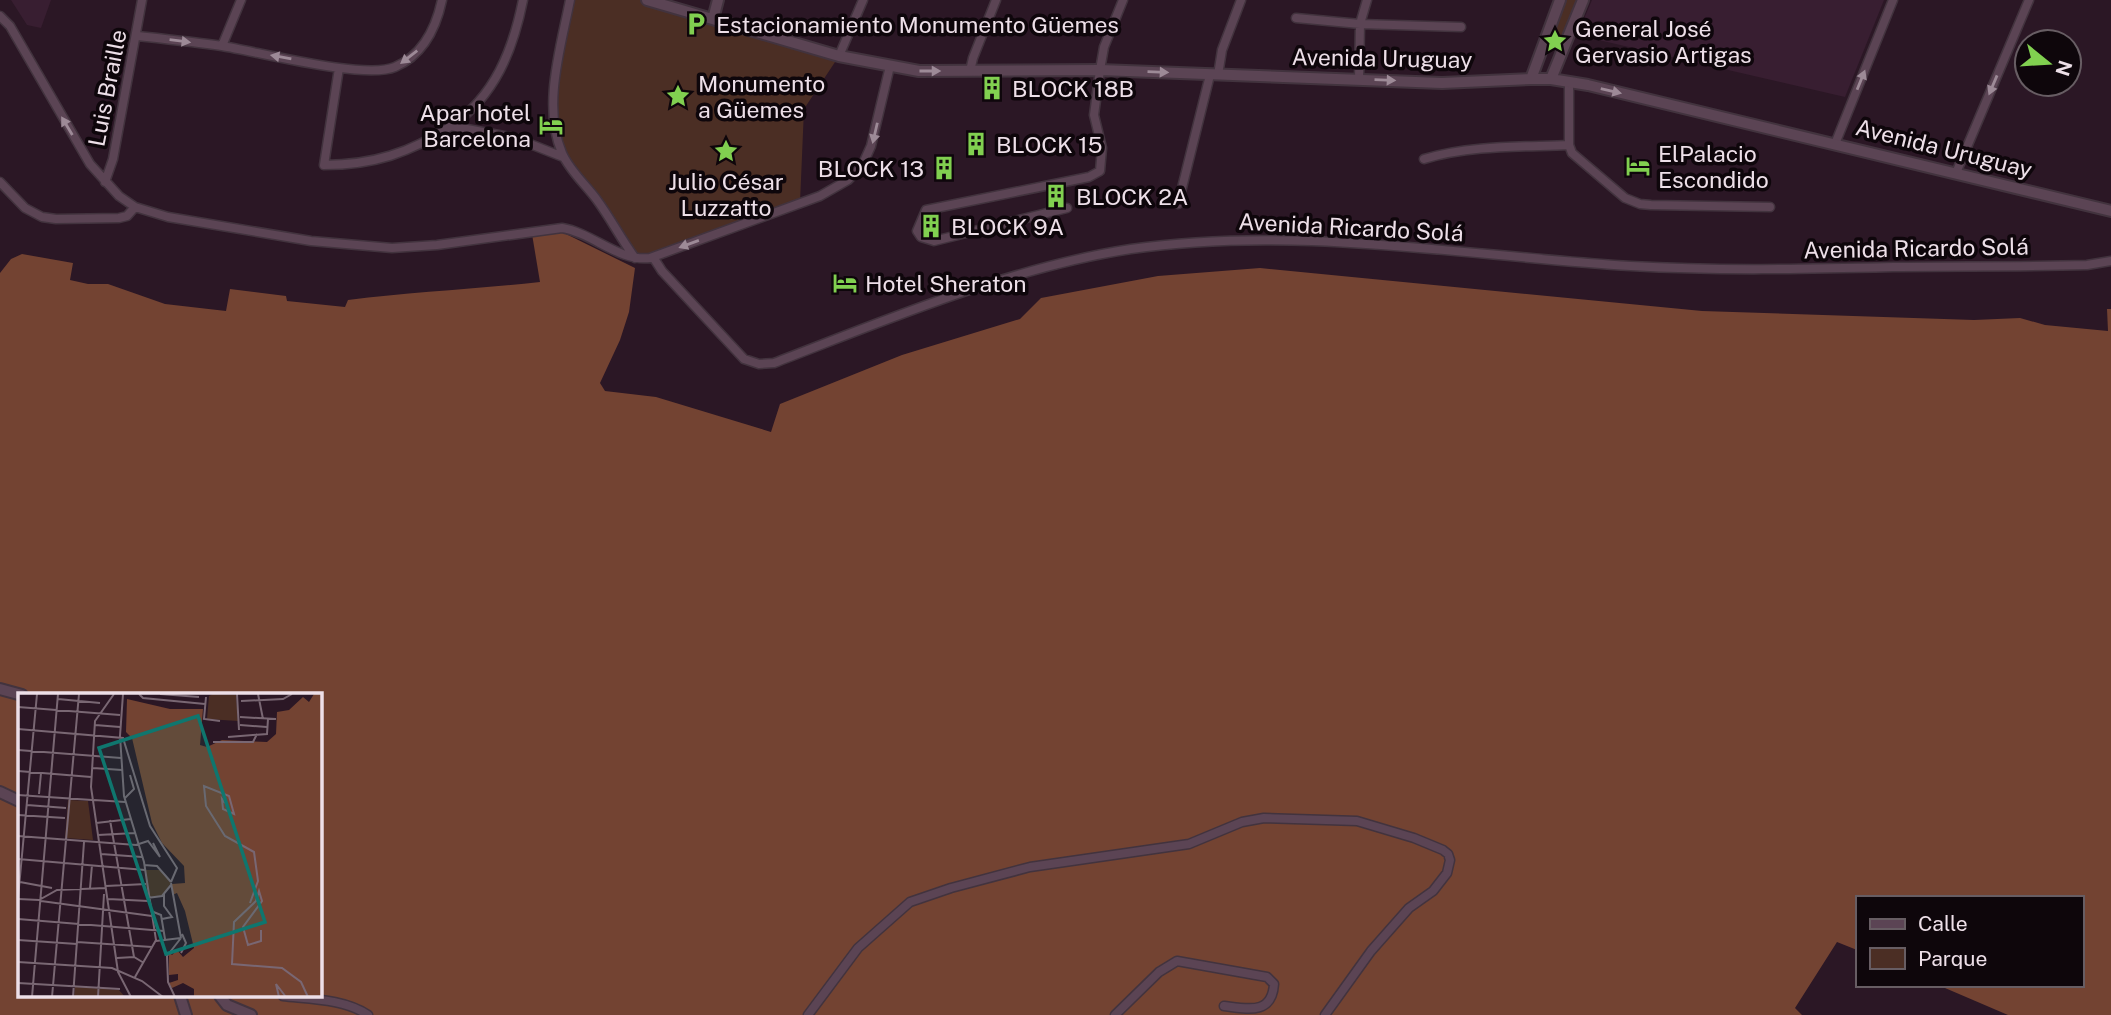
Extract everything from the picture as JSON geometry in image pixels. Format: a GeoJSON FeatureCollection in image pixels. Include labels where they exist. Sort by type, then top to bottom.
{"type":"FeatureCollection","features":[{"type":"Feature","properties":{"kind":"street","name":"Luis Braille"},"geometry":{"type":"LineString","coordinates":[[105,182],[113,159],[142,0]]}},
{"type":"Feature","properties":{"kind":"street"},"geometry":{"type":"LineString","coordinates":[[222,46],[241,0]]}},
{"type":"Feature","properties":{"kind":"street"},"geometry":{"type":"LineString","coordinates":[[137,36],[222,46],[339,68],[378,71],[395,67],[414,55],[430,35],[442,0]]}},
{"type":"Feature","properties":{"kind":"street"},"geometry":{"type":"LineString","coordinates":[[339,68],[324,164],[352,164],[405,152],[451,125],[474,107],[493,84],[514,39],[523,0]]}},
{"type":"Feature","properties":{"kind":"street"},"geometry":{"type":"LineString","coordinates":[[570,0],[555,85],[556,134],[563,157],[599,203],[635,258]]}},
{"type":"Feature","properties":{"kind":"street","name":"Avenida Uruguay"},"geometry":{"type":"LineString","coordinates":[[647,0],[839,56],[919,71],[1100,70],[1442,83],[1551,79],[1836,144],[2111,211]]}},
{"type":"Feature","properties":{"kind":"street"},"geometry":{"type":"LineString","coordinates":[[693,13],[696,0]]}},
{"type":"Feature","properties":{"kind":"street"},"geometry":{"type":"LineString","coordinates":[[713,19],[718,0]]}},
{"type":"Feature","properties":{"kind":"street"},"geometry":{"type":"LineString","coordinates":[[839,56],[863,0]]}},
{"type":"Feature","properties":{"kind":"street"},"geometry":{"type":"LineString","coordinates":[[970,71],[996,0]]}},
{"type":"Feature","properties":{"kind":"street"},"geometry":{"type":"LineString","coordinates":[[1067,208],[934,241],[920,237],[917,232],[926,211],[1090,177],[1100,171],[1102,148],[1094,116],[1100,70],[1104,47],[1124,0]]}},
{"type":"Feature","properties":{"kind":"street"},"geometry":{"type":"LineString","coordinates":[[1178,204],[1225,39],[1241,0]]}},
{"type":"Feature","properties":{"kind":"street"},"geometry":{"type":"LineString","coordinates":[[1359,79],[1360,23],[1367,0]]}},
{"type":"Feature","properties":{"kind":"street"},"geometry":{"type":"LineString","coordinates":[[1531,79],[1559,0]]}},
{"type":"Feature","properties":{"kind":"street"},"geometry":{"type":"LineString","coordinates":[[1551,79],[1583,0]]}},
{"type":"Feature","properties":{"kind":"street"},"geometry":{"type":"LineString","coordinates":[[1836,144],[1893,0]]}},
{"type":"Feature","properties":{"kind":"street"},"geometry":{"type":"LineString","coordinates":[[1956,173],[2029,0]]}},
{"type":"Feature","properties":{"kind":"street"},"geometry":{"type":"LineString","coordinates":[[0,16],[10,26],[90,164],[124,201],[168,217],[311,241],[392,248],[437,246],[562,228],[575,231],[635,258],[653,257],[820,196],[848,180],[862,166],[872,146],[890,66]]}},
{"type":"Feature","properties":{"kind":"street"},"geometry":{"type":"LineString","coordinates":[[1296,18],[1461,27]]}},
{"type":"Feature","properties":{"kind":"street"},"geometry":{"type":"LineString","coordinates":[[1569,82],[1569,145],[1577,158],[1625,198],[1633,202],[1673,206],[1770,206]]}},
{"type":"Feature","properties":{"kind":"street"},"geometry":{"type":"LineString","coordinates":[[451,125],[515,138],[563,157]]}},
{"type":"Feature","properties":{"kind":"street"},"geometry":{"type":"LineString","coordinates":[[1424,159],[1449,153],[1497,148],[1569,145]]}},
{"type":"Feature","properties":{"kind":"street"},"geometry":{"type":"LineString","coordinates":[[0,182],[25,208],[48,219],[119,218],[127,216],[135,207]]}},
{"type":"Feature","properties":{"kind":"street","name":"Avenida Ricardo Solá"},"geometry":{"type":"LineString","coordinates":[[653,257],[662,271],[744,359],[759,364],[774,362],[928,305],[1037,271],[1128,250],[1234,239],[1320,241],[1635,266],[1766,269],[2087,265],[2111,261]]}},
{"type":"Feature","properties":{"kind":"street"},"geometry":{"type":"LineString","coordinates":[[0,689],[18,694]]}},
{"type":"Feature","properties":{"kind":"street"},"geometry":{"type":"LineString","coordinates":[[0,792],[18,801]]}},
{"type":"Feature","properties":{"kind":"street"},"geometry":{"type":"LineString","coordinates":[[808,1015],[858,948],[910,902],[1030,867],[1189,844],[1242,822],[1264,818],[1357,821],[1414,838],[1443,850],[1450,860],[1447,873],[1433,891],[1409,908],[1371,951],[1325,1015]]}},
{"type":"Feature","properties":{"kind":"street"},"geometry":{"type":"LineString","coordinates":[[1115,1015],[1158,972],[1177,961],[1267,977],[1274,984],[1274,993],[1262,1007],[1251,1010],[1224,1006]]}},
{"type":"Feature","properties":{"kind":"street"},"geometry":{"type":"LineString","coordinates":[[181,998],[186,1015]]}},
{"type":"Feature","properties":{"kind":"street"},"geometry":{"type":"LineString","coordinates":[[222,998],[227,1005],[251,1015]]}},
{"type":"Feature","properties":{"kind":"street"},"geometry":{"type":"LineString","coordinates":[[297,998],[340,1004],[368,1015]]}},
{"type":"Feature","properties":{"kind":"shaded area"},"geometry":{"type":"Polygon","coordinates":[[[11,0],[51,0],[41,28],[27,25],[11,0]]]}},
{"type":"Feature","properties":{"kind":"shaded area"},"geometry":{"type":"Polygon","coordinates":[[[1592,0],[1884,0],[1845,97],[1577,35],[1592,0]]]}},
{"type":"Feature","properties":{"kind":"shaded area"},"geometry":{"type":"Polygon","coordinates":[[[562,232],[635,268],[629,312],[620,340],[600,383],[605,391],[656,397],[771,432],[780,404],[902,355],[1020,319],[1041,298],[1158,276],[1260,268],[1702,311],[1974,320],[2020,318],[2045,325],[2108,331],[2107,309],[2111,309],[2111,1015],[2008,1015],[1943,987],[2083,987],[2083,896],[1856,896],[1856,950],[1837,942],[1795,1008],[1802,1015],[0,1015],[0,273],[11,259],[22,254],[73,263],[70,280],[108,284],[165,304],[226,311],[230,289],[286,296],[287,301],[345,307],[348,300],[540,282],[532,234],[562,232]]]}},
{"type":"Feature","properties":{"kind":"green space","name":"Monumento a Güemes"},"geometry":{"type":"Polygon","coordinates":[[[570,0],[649,0],[839,56],[804,109],[800,203],[663,254],[640,256],[633,251],[563,157],[556,134],[557,64],[570,0]]]}},
{"type":"Feature","properties":{"kind":"green space"},"geometry":{"type":"Polygon","coordinates":[[[1565,0],[1578,0],[1557,46],[1549,41],[1565,0]]]}},
{"type":"Feature","properties":{"kind":"place","name":"Estacionamiento Monumento Güemes"},"geometry":{"type":"Point","coordinates":[696,24]}},
{"type":"Feature","properties":{"kind":"place","name":"General José Gervasio Artigas"},"geometry":{"type":"Point","coordinates":[1555,41]}},
{"type":"Feature","properties":{"kind":"place","name":"BLOCK 18B"},"geometry":{"type":"Point","coordinates":[992,88]}},
{"type":"Feature","properties":{"kind":"place","name":"Monumento a Güemes"},"geometry":{"type":"Point","coordinates":[678,96]}},
{"type":"Feature","properties":{"kind":"place","name":"Apar hotel Barcelona"},"geometry":{"type":"Point","coordinates":[551,125]}},
{"type":"Feature","properties":{"kind":"place","name":"BLOCK 15"},"geometry":{"type":"Point","coordinates":[976,144]}},
{"type":"Feature","properties":{"kind":"place","name":"Julio César Luzzatto"},"geometry":{"type":"Point","coordinates":[726,151]}},
{"type":"Feature","properties":{"kind":"place","name":"ElPalacio Escondido"},"geometry":{"type":"Point","coordinates":[1638,166]}},
{"type":"Feature","properties":{"kind":"place","name":"BLOCK 13"},"geometry":{"type":"Point","coordinates":[944,168]}},
{"type":"Feature","properties":{"kind":"place","name":"BLOCK 2A"},"geometry":{"type":"Point","coordinates":[1056,196]}},
{"type":"Feature","properties":{"kind":"place","name":"BLOCK 9A"},"geometry":{"type":"Point","coordinates":[931,226]}},
{"type":"Feature","properties":{"kind":"place","name":"Hotel Sheraton"},"geometry":{"type":"Point","coordinates":[845,283]}}]}
